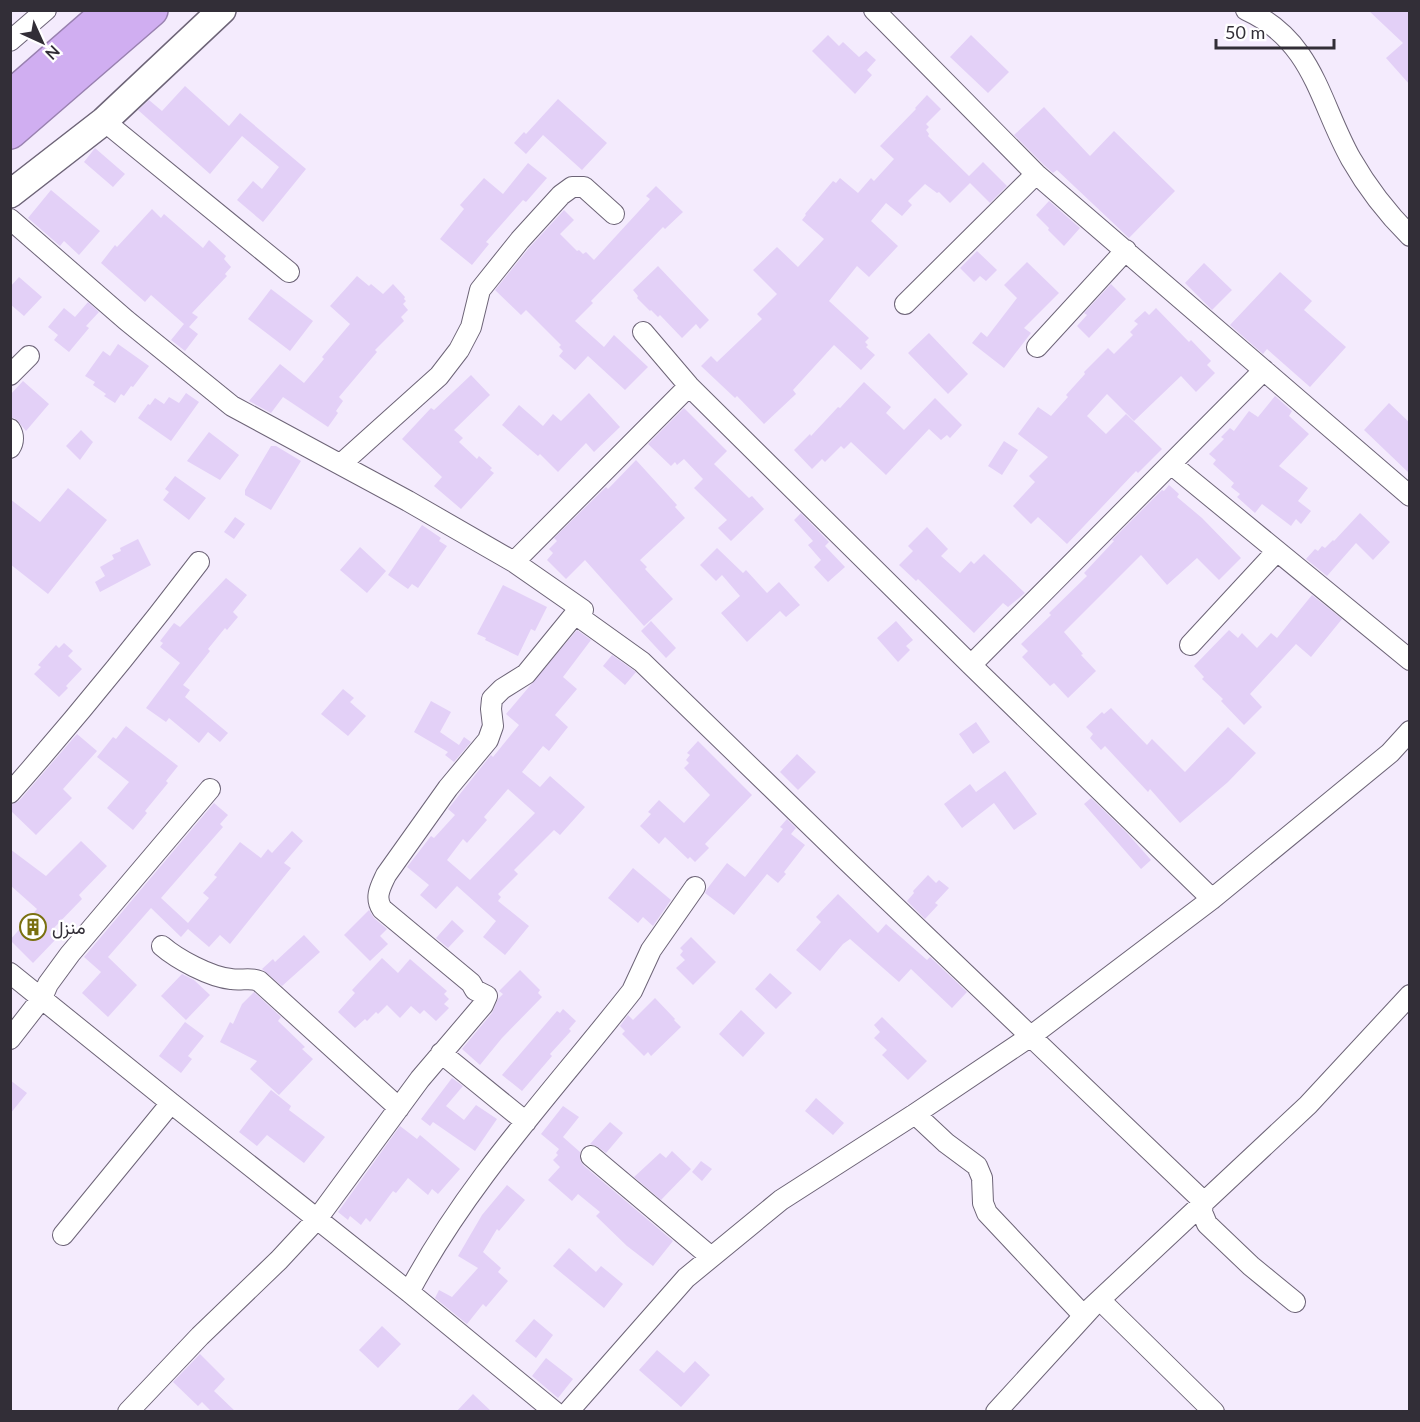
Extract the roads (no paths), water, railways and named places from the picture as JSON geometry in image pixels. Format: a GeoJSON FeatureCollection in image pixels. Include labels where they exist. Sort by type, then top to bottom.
{"type":"FeatureCollection","features":[{"type":"Feature","properties":{"kind":"highway"},"geometry":{"type":"LineString","coordinates":[[10,98],[111,10]]}},
{"type":"Feature","properties":{"kind":"highway"},"geometry":{"type":"LineString","coordinates":[[10,132],[151,10]]}},
{"type":"Feature","properties":{"kind":"street"},"geometry":{"type":"LineString","coordinates":[[10,41],[46,10]]}},
{"type":"Feature","properties":{"kind":"street"},"geometry":{"type":"LineString","coordinates":[[10,194],[104,121],[222,10]]}},
{"type":"Feature","properties":{"kind":"street"},"geometry":{"type":"LineString","coordinates":[[874,10],[1036,174],[1410,496]]}},
{"type":"Feature","properties":{"kind":"street"},"geometry":{"type":"LineString","coordinates":[[1253,12],[1281,33],[1303,57],[1322,90],[1339,135],[1352,160],[1383,207],[1410,236]]}},
{"type":"Feature","properties":{"kind":"street"},"geometry":{"type":"LineString","coordinates":[[104,121],[289,272]]}},
{"type":"Feature","properties":{"kind":"street"},"geometry":{"type":"LineString","coordinates":[[905,304],[1036,174]]}},
{"type":"Feature","properties":{"kind":"street"},"geometry":{"type":"LineString","coordinates":[[341,464],[439,376],[459,350],[471,327],[480,290],[520,240],[561,195],[572,186],[584,187],[614,214]]}},
{"type":"Feature","properties":{"kind":"street"},"geometry":{"type":"LineString","coordinates":[[10,219],[126,320],[232,405],[514,562],[583,610],[575,614],[526,674],[502,689],[492,699],[493,726],[488,740],[448,788],[386,875],[380,888],[378,903],[382,909],[471,984],[475,990],[487,996],[483,1005],[441,1053],[317,1219],[128,1412]]}},
{"type":"Feature","properties":{"kind":"street"},"geometry":{"type":"LineString","coordinates":[[1037,347],[1126,250]]}},
{"type":"Feature","properties":{"kind":"street"},"geometry":{"type":"LineString","coordinates":[[643,332],[689,386],[1212,899]]}},
{"type":"Feature","properties":{"kind":"street"},"geometry":{"type":"LineString","coordinates":[[10,375],[29,356]]}},
{"type":"Feature","properties":{"kind":"street"},"geometry":{"type":"LineString","coordinates":[[971,665],[1264,370]]}},
{"type":"Feature","properties":{"kind":"street"},"geometry":{"type":"LineString","coordinates":[[514,562],[689,386]]}},
{"type":"Feature","properties":{"kind":"street"},"geometry":{"type":"LineString","coordinates":[[10,429],[13,434],[13,444],[10,448]]}},
{"type":"Feature","properties":{"kind":"street"},"geometry":{"type":"LineString","coordinates":[[1171,464],[1410,660]]}},
{"type":"Feature","properties":{"kind":"street"},"geometry":{"type":"LineString","coordinates":[[1190,645],[1278,551]]}},
{"type":"Feature","properties":{"kind":"street"},"geometry":{"type":"LineString","coordinates":[[10,793],[63,734],[199,562]]}},
{"type":"Feature","properties":{"kind":"street"},"geometry":{"type":"LineString","coordinates":[[575,614],[642,662],[1203,1201]]}},
{"type":"Feature","properties":{"kind":"street"},"geometry":{"type":"LineString","coordinates":[[568,1412],[686,1278],[781,1200],[1031,1036],[1212,899],[1390,753],[1410,731]]}},
{"type":"Feature","properties":{"kind":"street"},"geometry":{"type":"LineString","coordinates":[[10,1039],[42,998],[48,984],[70,954],[210,789]]}},
{"type":"Feature","properties":{"kind":"street"},"geometry":{"type":"LineString","coordinates":[[409,1292],[463,1202],[632,991],[651,950],[695,887]]}},
{"type":"Feature","properties":{"kind":"street"},"geometry":{"type":"LineString","coordinates":[[162,946],[182,962],[222,978],[259,981],[399,1108]]}},
{"type":"Feature","properties":{"kind":"street"},"geometry":{"type":"LineString","coordinates":[[10,972],[555,1412]]}},
{"type":"Feature","properties":{"kind":"street"},"geometry":{"type":"LineString","coordinates":[[1000,1410],[1084,1316],[1203,1201],[1308,1105],[1410,995]]}},
{"type":"Feature","properties":{"kind":"street"},"geometry":{"type":"LineString","coordinates":[[441,1053],[526,1122]]}},
{"type":"Feature","properties":{"kind":"street"},"geometry":{"type":"LineString","coordinates":[[63,1235],[171,1103]]}},
{"type":"Feature","properties":{"kind":"street"},"geometry":{"type":"LineString","coordinates":[[915,1114],[946,1143],[977,1166],[982,1178],[983,1203],[987,1212],[1084,1316]]}},
{"type":"Feature","properties":{"kind":"street"},"geometry":{"type":"LineString","coordinates":[[591,1156],[711,1257]]}},
{"type":"Feature","properties":{"kind":"street"},"geometry":{"type":"LineString","coordinates":[[1203,1201],[1202,1212],[1207,1224],[1251,1266],[1295,1302]]}},
{"type":"Feature","properties":{"kind":"street"},"geometry":{"type":"LineString","coordinates":[[1100,1300],[1214,1412]]}},
{"type":"Feature","properties":{"kind":"place","name":"منزل"},"geometry":{"type":"Point","coordinates":[33,927]}}]}
